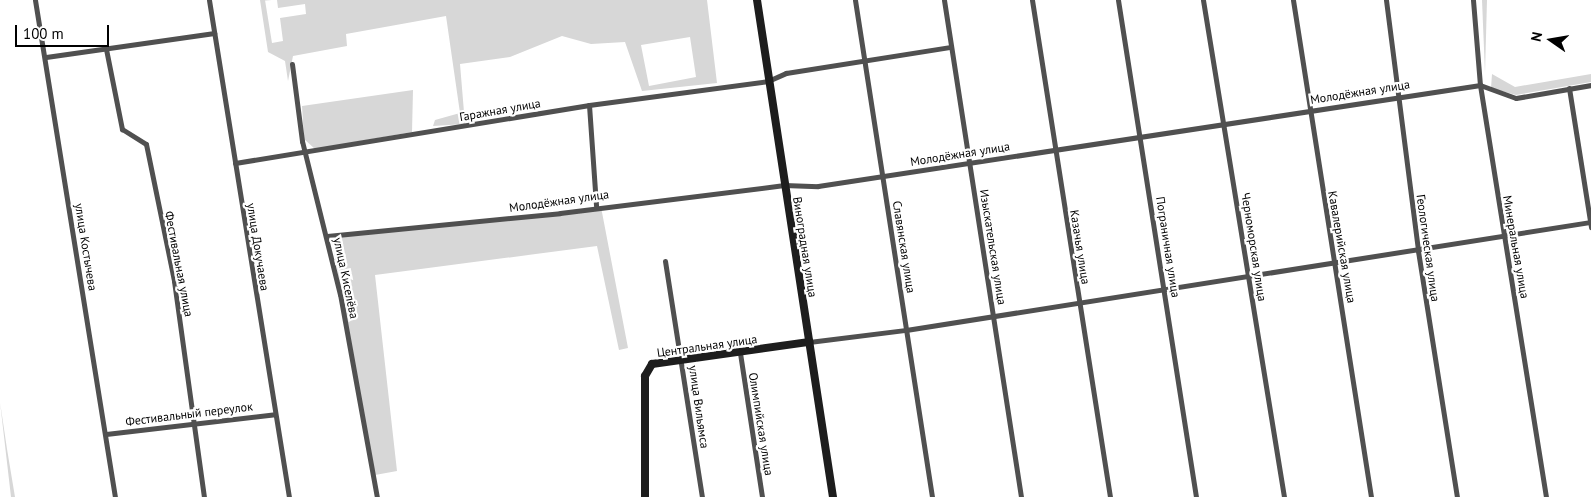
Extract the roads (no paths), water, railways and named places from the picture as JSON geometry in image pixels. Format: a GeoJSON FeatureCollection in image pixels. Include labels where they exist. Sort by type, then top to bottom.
{"type":"FeatureCollection","features":[{"type":"Feature","properties":{"kind":"street","name":"улица Костычева"},"geometry":{"type":"LineString","coordinates":[[35,0],[46,57],[115,497]]}},
{"type":"Feature","properties":{"kind":"street","name":"улица Докучаева"},"geometry":{"type":"LineString","coordinates":[[209,0],[289,497]]}},
{"type":"Feature","properties":{"kind":"street","name":"Виноградная улица"},"geometry":{"type":"LineString","coordinates":[[757,0],[833,497]]}},
{"type":"Feature","properties":{"kind":"street","name":"Славянская улица"},"geometry":{"type":"LineString","coordinates":[[855,0],[932,497]]}},
{"type":"Feature","properties":{"kind":"street","name":"Изыскательская улица"},"geometry":{"type":"LineString","coordinates":[[944,0],[1021,497]]}},
{"type":"Feature","properties":{"kind":"street","name":"Казачья улица"},"geometry":{"type":"LineString","coordinates":[[1032,0],[1110,497]]}},
{"type":"Feature","properties":{"kind":"street","name":"Пограничная улица"},"geometry":{"type":"LineString","coordinates":[[1118,0],[1196,497]]}},
{"type":"Feature","properties":{"kind":"street","name":"Черноморская улица"},"geometry":{"type":"LineString","coordinates":[[1203,0],[1284,497]]}},
{"type":"Feature","properties":{"kind":"street","name":"Кавалерийская улица"},"geometry":{"type":"LineString","coordinates":[[1293,0],[1308,111],[1335,262],[1371,497]]}},
{"type":"Feature","properties":{"kind":"street","name":"Геологическая улица"},"geometry":{"type":"LineString","coordinates":[[1386,0],[1418,251],[1457,497]]}},
{"type":"Feature","properties":{"kind":"street","name":"Минеральная улица"},"geometry":{"type":"LineString","coordinates":[[1473,0],[1480,85],[1546,497]]}},
{"type":"Feature","properties":{"kind":"street"},"geometry":{"type":"LineString","coordinates":[[46,57],[214,33]]}},
{"type":"Feature","properties":{"kind":"street","name":"Гаражная улица"},"geometry":{"type":"LineString","coordinates":[[235,163],[307,154],[589,105],[768,81],[786,73],[951,47]]}},
{"type":"Feature","properties":{"kind":"street","name":"Фестивальная улица"},"geometry":{"type":"LineString","coordinates":[[106,49],[122,129],[146,144],[196,423],[204,497]]}},
{"type":"Feature","properties":{"kind":"street","name":"улица Киселёва"},"geometry":{"type":"LineString","coordinates":[[292,64],[313,194],[327,236],[377,497]]}},
{"type":"Feature","properties":{"kind":"street","name":"Молодёжная улица"},"geometry":{"type":"LineString","coordinates":[[327,236],[784,185],[818,186],[970,165],[1055,148],[1223,125],[1398,95],[1480,85],[1516,98],[1591,85]]}},
{"type":"Feature","properties":{"kind":"street"},"geometry":{"type":"LineString","coordinates":[[809,342],[906,330],[1079,302],[1164,291],[1335,262],[1591,224],[1569,88]]}},
{"type":"Feature","properties":{"kind":"street"},"geometry":{"type":"LineString","coordinates":[[589,105],[596,206]]}},
{"type":"Feature","properties":{"kind":"street","name":"улица Вильямса"},"geometry":{"type":"LineString","coordinates":[[665,261],[702,497]]}},
{"type":"Feature","properties":{"kind":"street","name":"Центральная улица"},"geometry":{"type":"LineString","coordinates":[[645,497],[645,376],[658,362],[740,353],[809,342]]}},
{"type":"Feature","properties":{"kind":"street","name":"Олимпийская улица"},"geometry":{"type":"LineString","coordinates":[[740,353],[762,497]]}},
{"type":"Feature","properties":{"kind":"street","name":"Фестивальный переулок"},"geometry":{"type":"LineString","coordinates":[[106,434],[275,414]]}}]}
